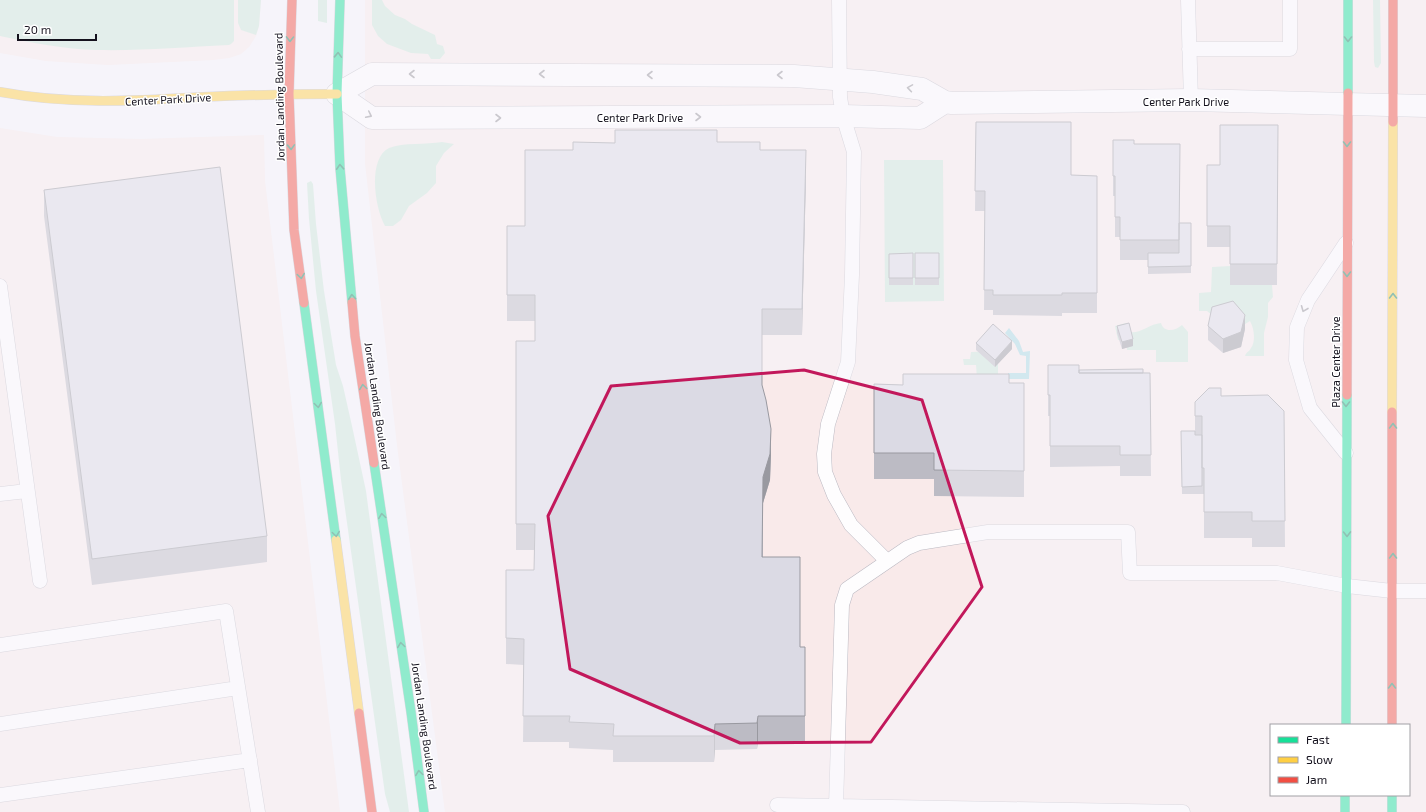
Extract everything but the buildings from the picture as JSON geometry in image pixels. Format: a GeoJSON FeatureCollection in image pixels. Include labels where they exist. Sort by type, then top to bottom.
{"type":"FeatureCollection","features":[{"type":"Feature","properties":{"kind":"street","name":"Jordan Landing Boulevard"},"geometry":{"type":"LineString","coordinates":[[292,0],[289,94],[294,230],[344,592],[372,812]]}},
{"type":"Feature","properties":{"kind":"street","name":"Jordan Landing Boulevard"},"geometry":{"type":"LineString","coordinates":[[340,0],[337,94],[340,168],[355,336],[411,712],[424,812]]}},
{"type":"Feature","properties":{"kind":"street","name":"Plaza Center Drive"},"geometry":{"type":"LineString","coordinates":[[1346,724],[1348,0]]}},
{"type":"Feature","properties":{"kind":"street"},"geometry":{"type":"LineString","coordinates":[[1392,724],[1393,0]]}},
{"type":"Feature","properties":{"kind":"street","name":"Center Park Drive"},"geometry":{"type":"LineString","coordinates":[[0,92],[46,99],[141,101],[289,94],[337,94],[372,74],[786,76],[873,82],[922,90],[945,102],[1038,103],[1191,100],[1426,106]]}},
{"type":"Feature","properties":{"kind":"street","name":"Center Park Drive"},"geometry":{"type":"LineString","coordinates":[[337,94],[372,118],[843,116],[920,118],[945,102]]}},
{"type":"Feature","properties":{"kind":"street"},"geometry":{"type":"LineString","coordinates":[[1345,796],[1345,812]]}},
{"type":"Feature","properties":{"kind":"street"},"geometry":{"type":"LineString","coordinates":[[1392,796],[1392,812]]}},
{"type":"Feature","properties":{"kind":"lane"},"geometry":{"type":"LineString","coordinates":[[839,0],[840,97],[843,116],[854,152],[852,275],[848,362],[828,424],[824,454],[825,472],[834,495],[851,525],[887,561]]}},
{"type":"Feature","properties":{"kind":"lane"},"geometry":{"type":"LineString","coordinates":[[1188,0],[1191,100]]}},
{"type":"Feature","properties":{"kind":"lane"},"geometry":{"type":"LineString","coordinates":[[1189,50],[1290,50],[1290,0]]}},
{"type":"Feature","properties":{"kind":"lane"},"geometry":{"type":"LineString","coordinates":[[1346,453],[1310,408],[1296,360],[1297,327],[1308,300],[1348,241]]}},
{"type":"Feature","properties":{"kind":"lane"},"geometry":{"type":"LineString","coordinates":[[0,286],[40,581]]}},
{"type":"Feature","properties":{"kind":"lane"},"geometry":{"type":"LineString","coordinates":[[0,494],[27,490]]}},
{"type":"Feature","properties":{"kind":"lane"},"geometry":{"type":"LineString","coordinates":[[836,806],[842,605],[847,589],[907,548],[919,543],[988,532],[1128,532],[1130,573],[1277,573],[1347,586],[1392,591],[1426,591]]}},
{"type":"Feature","properties":{"kind":"lane"},"geometry":{"type":"LineString","coordinates":[[0,645],[226,611],[258,812]]}},
{"type":"Feature","properties":{"kind":"lane"},"geometry":{"type":"LineString","coordinates":[[0,724],[238,688]]}},
{"type":"Feature","properties":{"kind":"lane"},"geometry":{"type":"LineString","coordinates":[[0,795],[250,760]]}},
{"type":"Feature","properties":{"kind":"lane"},"geometry":{"type":"LineString","coordinates":[[777,804],[1183,812]]}},
{"type":"Feature","properties":{"kind":"highlighted area"},"geometry":{"type":"Polygon","coordinates":[[[804,370],[922,400],[982,587],[871,742],[740,743],[570,669],[548,516],[611,386],[804,370]]]}},
{"type":"Feature","properties":{"kind":"shaded area"},"geometry":{"type":"Polygon","coordinates":[[[0,0],[261,0],[259,26],[256,36],[249,47],[241,54],[229,58],[213,60],[108,65],[46,61],[0,53],[0,0]]]}},
{"type":"Feature","properties":{"kind":"shaded area"},"geometry":{"type":"Polygon","coordinates":[[[365,0],[1426,0],[1426,812],[445,812],[397,445],[365,163],[365,0]]]}},
{"type":"Feature","properties":{"kind":"shaded area"},"geometry":{"type":"Polygon","coordinates":[[[0,128],[57,137],[141,139],[264,135],[265,181],[340,812],[0,812],[0,128]]]}},
{"type":"Feature","properties":{"kind":"green space"},"geometry":{"type":"Polygon","coordinates":[[[0,0],[234,0],[234,41],[229,45],[114,50],[60,47],[36,43],[0,36],[0,0]]]}},
{"type":"Feature","properties":{"kind":"green space"},"geometry":{"type":"Polygon","coordinates":[[[238,0],[261,0],[259,26],[256,35],[241,30],[238,23],[238,0]]]}},
{"type":"Feature","properties":{"kind":"green space"},"geometry":{"type":"Polygon","coordinates":[[[318,0],[327,0],[327,23],[318,21],[318,0]]]}},
{"type":"Feature","properties":{"kind":"green space"},"geometry":{"type":"Polygon","coordinates":[[[372,0],[382,0],[385,6],[395,15],[435,35],[437,44],[443,46],[445,53],[440,59],[431,59],[428,54],[411,53],[387,44],[378,36],[372,25],[372,0]]]}},
{"type":"Feature","properties":{"kind":"green space"},"geometry":{"type":"Polygon","coordinates":[[[1373,0],[1380,0],[1381,63],[1378,68],[1375,67],[1374,62],[1373,0]]]}},
{"type":"Feature","properties":{"kind":"green space"},"geometry":{"type":"Polygon","coordinates":[[[442,142],[454,144],[444,153],[436,166],[436,183],[427,193],[409,206],[401,220],[393,226],[385,226],[378,208],[375,185],[375,173],[382,154],[389,148],[395,146],[442,142]]]}},
{"type":"Feature","properties":{"kind":"green space"},"geometry":{"type":"Polygon","coordinates":[[[884,160],[943,160],[944,301],[885,302],[884,160]]]}},
{"type":"Feature","properties":{"kind":"green space"},"geometry":{"type":"Polygon","coordinates":[[[311,181],[313,184],[324,291],[336,365],[343,386],[366,491],[409,812],[390,812],[385,794],[316,291],[307,183],[311,181]]]}},
{"type":"Feature","properties":{"kind":"green space"},"geometry":{"type":"Polygon","coordinates":[[[1230,266],[1272,285],[1273,297],[1268,303],[1268,317],[1264,333],[1264,356],[1245,356],[1254,342],[1253,327],[1250,321],[1242,326],[1213,316],[1207,311],[1199,311],[1199,293],[1211,292],[1212,267],[1230,266]]]}},
{"type":"Feature","properties":{"kind":"green space"},"geometry":{"type":"Polygon","coordinates":[[[1126,323],[1129,332],[1137,332],[1161,323],[1167,330],[1176,329],[1182,325],[1188,332],[1188,362],[1156,362],[1156,350],[1127,350],[1126,340],[1118,340],[1115,326],[1126,323]]]}},
{"type":"Feature","properties":{"kind":"green space"},"geometry":{"type":"Polygon","coordinates":[[[998,351],[998,379],[977,379],[976,365],[964,365],[963,359],[970,359],[971,352],[998,351]]]}},
{"type":"Feature","properties":{"kind":"water"},"geometry":{"type":"Polygon","coordinates":[[[1009,328],[1019,341],[1023,352],[1030,351],[1029,379],[1008,379],[1008,373],[1026,373],[1026,356],[1020,355],[1015,344],[1005,333],[1009,328]]]}},
{"type":"Feature","properties":{"kind":"traffic: fast"},"geometry":{"type":"LineString","coordinates":[[340,0],[337,94],[340,168],[352,302]]}},
{"type":"Feature","properties":{"kind":"traffic: fast"},"geometry":{"type":"LineString","coordinates":[[1348,0],[1348,93]]}},
{"type":"Feature","properties":{"kind":"traffic: fast"},"geometry":{"type":"LineString","coordinates":[[304,303],[336,540]]}},
{"type":"Feature","properties":{"kind":"traffic: fast"},"geometry":{"type":"LineString","coordinates":[[1346,724],[1347,395]]}},
{"type":"Feature","properties":{"kind":"traffic: fast"},"geometry":{"type":"LineString","coordinates":[[374,463],[411,712],[424,812]]}},
{"type":"Feature","properties":{"kind":"traffic: fast"},"geometry":{"type":"LineString","coordinates":[[1345,796],[1345,812]]}},
{"type":"Feature","properties":{"kind":"traffic: fast"},"geometry":{"type":"LineString","coordinates":[[1392,796],[1392,812]]}},
{"type":"Feature","properties":{"kind":"traffic: slow"},"geometry":{"type":"LineString","coordinates":[[0,92],[51,99],[102,101],[253,95],[337,94]]}},
{"type":"Feature","properties":{"kind":"traffic: slow"},"geometry":{"type":"LineString","coordinates":[[1392,412],[1393,122]]}},
{"type":"Feature","properties":{"kind":"traffic: slow"},"geometry":{"type":"LineString","coordinates":[[336,540],[359,713]]}},
{"type":"Feature","properties":{"kind":"traffic: jam"},"geometry":{"type":"LineString","coordinates":[[292,0],[289,94],[294,230],[304,303]]}},
{"type":"Feature","properties":{"kind":"traffic: jam"},"geometry":{"type":"LineString","coordinates":[[1393,0],[1393,122]]}},
{"type":"Feature","properties":{"kind":"traffic: jam"},"geometry":{"type":"LineString","coordinates":[[1347,395],[1348,93]]}},
{"type":"Feature","properties":{"kind":"traffic: jam"},"geometry":{"type":"LineString","coordinates":[[352,302],[355,336],[374,463]]}},
{"type":"Feature","properties":{"kind":"traffic: jam"},"geometry":{"type":"LineString","coordinates":[[1392,412],[1392,724]]}},
{"type":"Feature","properties":{"kind":"traffic: jam"},"geometry":{"type":"LineString","coordinates":[[359,713],[372,812]]}}]}
